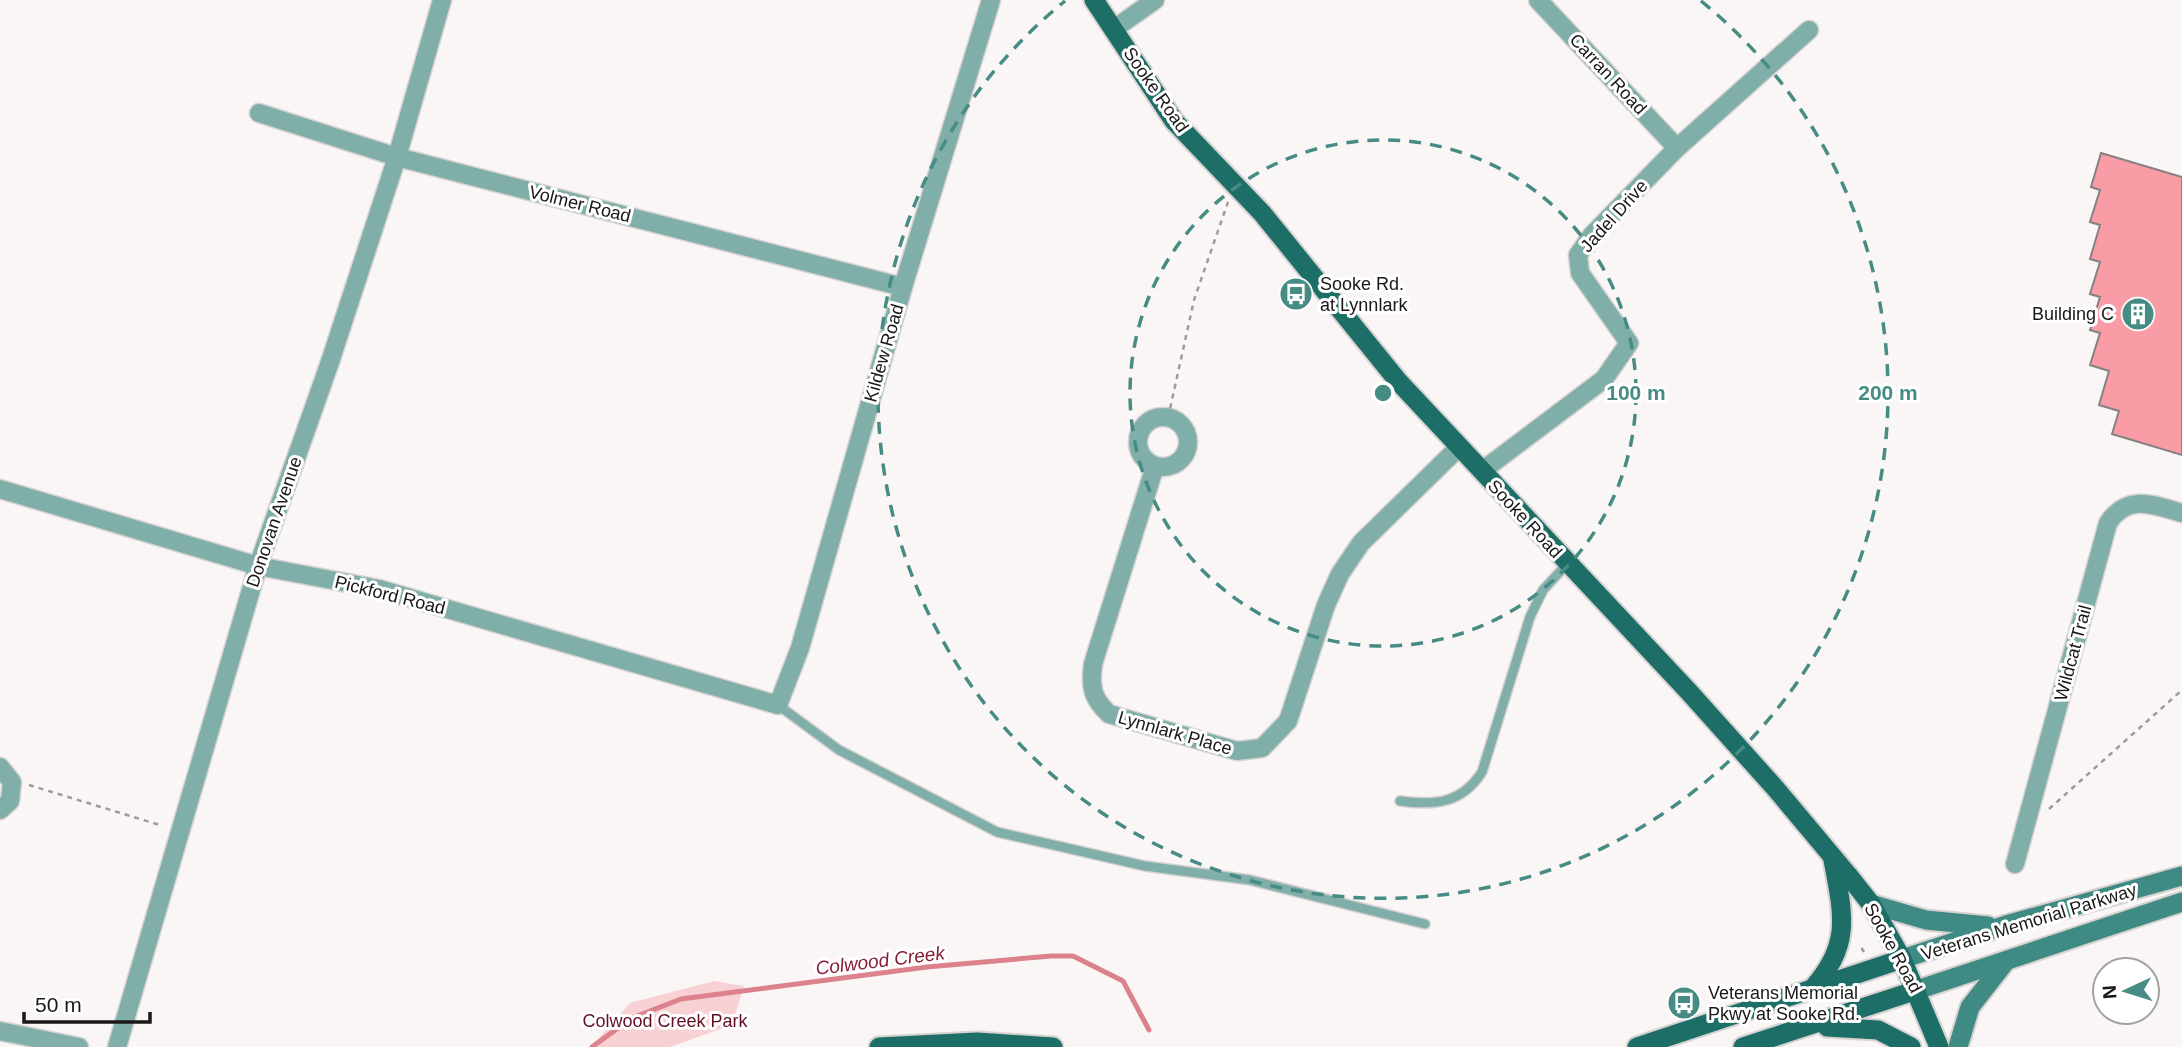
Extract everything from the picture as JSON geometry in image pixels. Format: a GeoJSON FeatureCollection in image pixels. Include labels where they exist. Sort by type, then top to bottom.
{"type":"FeatureCollection","features":[{"type":"Feature","properties":{"kind":"main road","name":"Sooke Road"},"geometry":{"type":"LineString","coordinates":[[1094,0],[1174,121],[1262,213],[1398,381],[1768,780],[1871,904],[1917,990],[1939,1047]]}},
{"type":"Feature","properties":{"kind":"main road"},"geometry":{"type":"LineString","coordinates":[[1812,989],[1828,970],[1841,942],[1843,914],[1833,857]]}},
{"type":"Feature","properties":{"kind":"main road","name":"Veterans Memorial Parkway"},"geometry":{"type":"LineString","coordinates":[[1637,1047],[2006,925],[2182,876]]}},
{"type":"Feature","properties":{"kind":"main road","name":"Veterans Memorial Parkway"},"geometry":{"type":"LineString","coordinates":[[1743,1047],[2182,902]]}},
{"type":"Feature","properties":{"kind":"main road"},"geometry":{"type":"LineString","coordinates":[[1871,904],[1948,924],[2006,925]]}},
{"type":"Feature","properties":{"kind":"main road"},"geometry":{"type":"LineString","coordinates":[[1958,1047],[1970,1007],[2008,958]]}},
{"type":"Feature","properties":{"kind":"main road"},"geometry":{"type":"LineString","coordinates":[[1791,1031],[1866,1027],[1889,1034],[1911,1047]]}},
{"type":"Feature","properties":{"kind":"main road"},"geometry":{"type":"LineString","coordinates":[[879,1047],[976,1042],[1053,1047]]}},
{"type":"Feature","properties":{"kind":"street","name":"Donovan Avenue"},"geometry":{"type":"LineString","coordinates":[[117,1047],[258,566],[330,362],[397,157],[442,0]]}},
{"type":"Feature","properties":{"kind":"street","name":"Kildew Road"},"geometry":{"type":"LineString","coordinates":[[778,705],[800,648],[903,287],[991,0]]}},
{"type":"Feature","properties":{"kind":"street"},"geometry":{"type":"LineString","coordinates":[[1114,29],[1155,0]]}},
{"type":"Feature","properties":{"kind":"street","name":"Carran Road"},"geometry":{"type":"LineString","coordinates":[[1538,0],[1677,149]]}},
{"type":"Feature","properties":{"kind":"street","name":"Jadel Drive"},"geometry":{"type":"LineString","coordinates":[[1482,471],[1604,379],[1619,362],[1629,343],[1580,273],[1578,255],[1592,235],[1677,149],[1809,30]]}},
{"type":"Feature","properties":{"kind":"street","name":"Volmer Road"},"geometry":{"type":"LineString","coordinates":[[259,113],[397,157],[903,287]]}},
{"type":"Feature","properties":{"kind":"street"},"geometry":{"type":"LineString","coordinates":[[1157,418],[1168,418],[1178,423],[1185,432],[1188,443],[1185,454],[1177,463],[1167,467],[1155,466],[1139,452],[1140,430],[1157,418]]}},
{"type":"Feature","properties":{"kind":"street","name":"Lynnlark Place"},"geometry":{"type":"LineString","coordinates":[[1155,466],[1093,664],[1091,686],[1095,701],[1109,714],[1237,751],[1262,748],[1288,721],[1326,605],[1340,574],[1361,543],[1459,447]]}},
{"type":"Feature","properties":{"kind":"street","name":"Pickford Road"},"geometry":{"type":"LineString","coordinates":[[0,489],[258,566],[379,589],[778,705]]}},
{"type":"Feature","properties":{"kind":"street","name":"Wildcat Trail"},"geometry":{"type":"LineString","coordinates":[[2015,864],[2108,523],[2115,513],[2135,502],[2182,513]]}},
{"type":"Feature","properties":{"kind":"street"},"geometry":{"type":"LineString","coordinates":[[0,767],[12,782],[10,801],[0,810]]}},
{"type":"Feature","properties":{"kind":"street"},"geometry":{"type":"LineString","coordinates":[[0,1031],[79,1047]]}},
{"type":"Feature","properties":{"kind":"lane"},"geometry":{"type":"LineString","coordinates":[[1400,801],[1448,801],[1473,785],[1482,772],[1530,617],[1543,590],[1567,564]]}},
{"type":"Feature","properties":{"kind":"lane"},"geometry":{"type":"LineString","coordinates":[[778,705],[839,750],[997,832],[1145,866],[1251,880],[1425,924]]}},
{"type":"Feature","properties":{"kind":"path"},"geometry":{"type":"LineString","coordinates":[[1168,418],[1194,300],[1234,185]]}},
{"type":"Feature","properties":{"kind":"path"},"geometry":{"type":"LineString","coordinates":[[2025,830],[2182,690]]}},
{"type":"Feature","properties":{"kind":"path"},"geometry":{"type":"LineString","coordinates":[[12,782],[42,788],[179,831]]}},
{"type":"Feature","properties":{"kind":"green space","name":"Colwood Creek Park"},"geometry":{"type":"Polygon","coordinates":[[[714,981],[744,986],[732,1025],[670,1047],[591,1047],[630,1003],[714,981]]]}},
{"type":"Feature","properties":{"kind":"building","name":"Building C"},"geometry":{"type":"Polygon","coordinates":[[[2101,153],[2182,177],[2182,455],[2112,434],[2119,411],[2099,405],[2109,371],[2090,365],[2100,333],[2090,330],[2100,297],[2090,294],[2100,262],[2090,259],[2100,225],[2090,222],[2100,190],[2091,187],[2101,153]]]}},
{"type":"Feature","properties":{"kind":"waterway","name":"Colwood Creek"},"geometry":{"type":"LineString","coordinates":[[592,1047],[632,1018],[681,999],[927,967],[1051,956],[1073,956],[1123,981],[1149,1030]]}},
{"type":"Feature","properties":{"kind":"place","name":"Sooke Rd. at Lynnlark"},"geometry":{"type":"Point","coordinates":[1296,294]}},
{"type":"Feature","properties":{"kind":"place","name":"Building C"},"geometry":{"type":"Point","coordinates":[2138,314]}},
{"type":"Feature","properties":{"kind":"place","name":"Veterans Memorial Pkwy at Sooke Rd."},"geometry":{"type":"Point","coordinates":[1684,1003]}}]}
